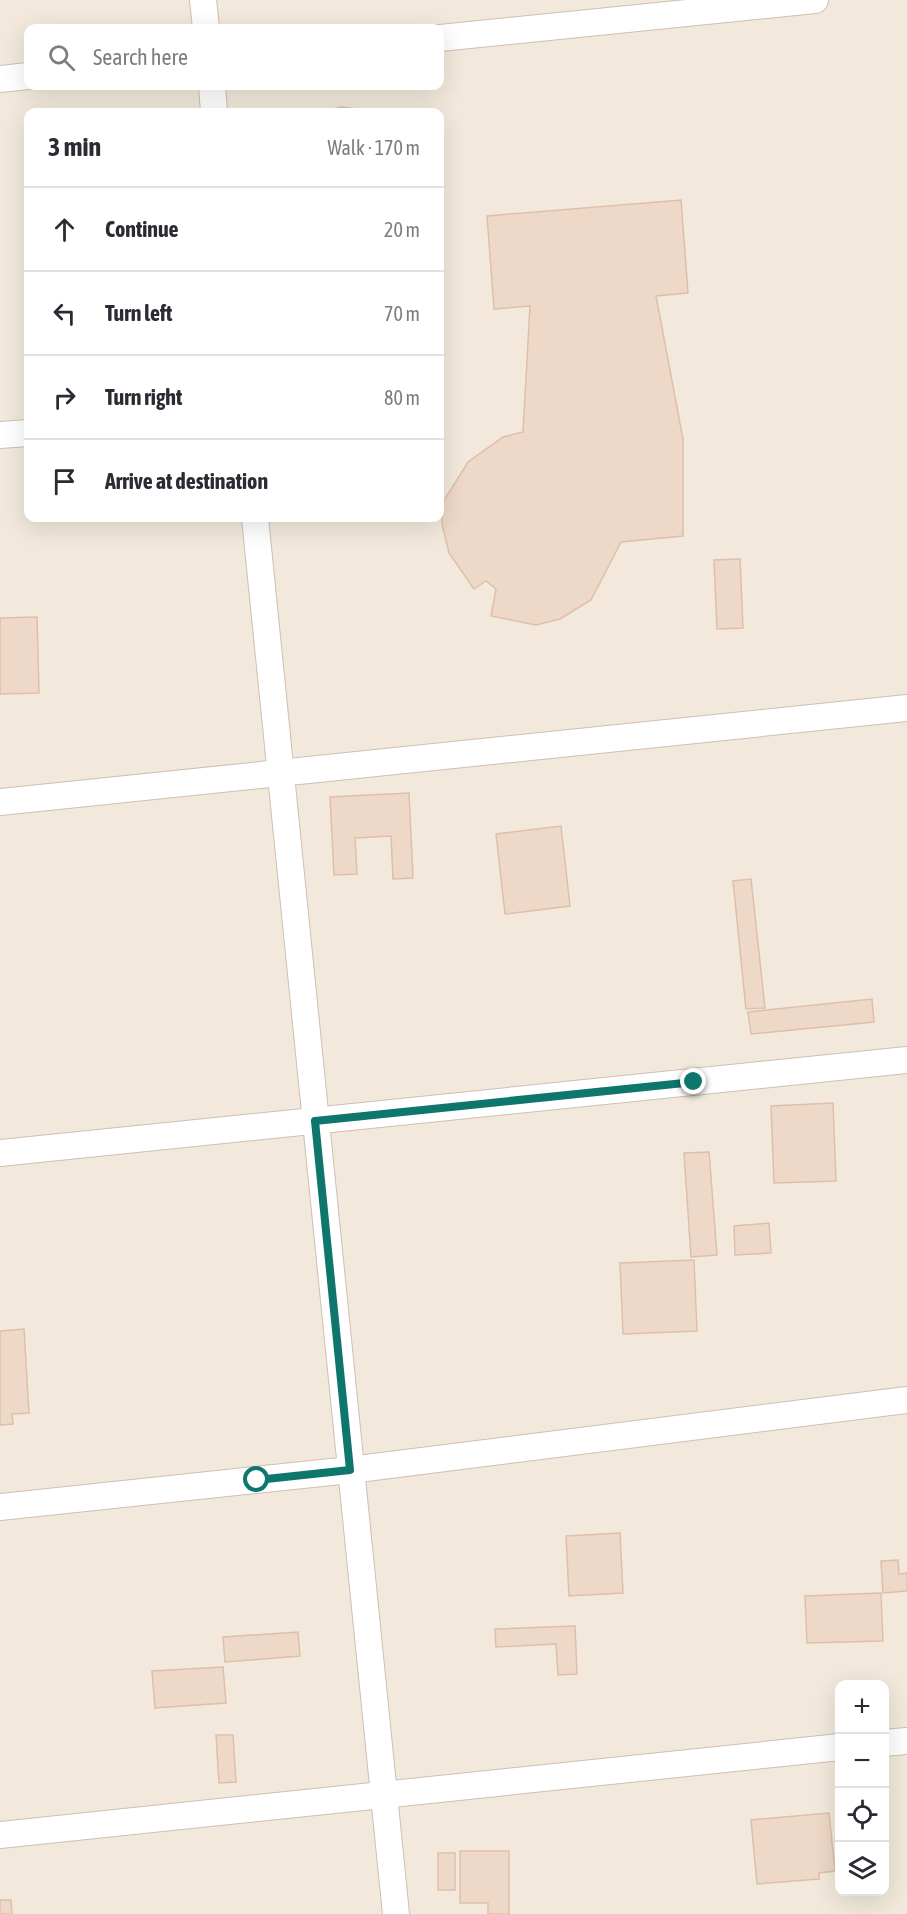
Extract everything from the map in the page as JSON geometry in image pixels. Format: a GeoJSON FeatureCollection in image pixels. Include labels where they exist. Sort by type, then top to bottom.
{"type":"FeatureCollection","features":[{"type":"Feature","properties":{"kind":"street"},"geometry":{"type":"LineString","coordinates":[[203,0],[206,24]]}},
{"type":"Feature","properties":{"kind":"street"},"geometry":{"type":"LineString","coordinates":[[444,38],[815,0]]}},
{"type":"Feature","properties":{"kind":"street"},"geometry":{"type":"LineString","coordinates":[[0,79],[24,76]]}},
{"type":"Feature","properties":{"kind":"street"},"geometry":{"type":"LineString","coordinates":[[212,90],[214,108]]}},
{"type":"Feature","properties":{"kind":"street"},"geometry":{"type":"LineString","coordinates":[[0,435],[24,433]]}},
{"type":"Feature","properties":{"kind":"street"},"geometry":{"type":"LineString","coordinates":[[255,522],[396,1914]]}},
{"type":"Feature","properties":{"kind":"street"},"geometry":{"type":"LineString","coordinates":[[0,802],[907,708]]}},
{"type":"Feature","properties":{"kind":"street"},"geometry":{"type":"LineString","coordinates":[[0,1153],[907,1060]]}},
{"type":"Feature","properties":{"kind":"street"},"geometry":{"type":"LineString","coordinates":[[0,1506],[350,1470],[907,1400]]}},
{"type":"Feature","properties":{"kind":"street"},"geometry":{"type":"LineString","coordinates":[[889,1742],[907,1740]]}},
{"type":"Feature","properties":{"kind":"street"},"geometry":{"type":"LineString","coordinates":[[0,1834],[835,1749]]}},
{"type":"Feature","properties":{"kind":"shaded area"},"geometry":{"type":"Polygon","coordinates":[[[0,0],[907,0],[907,1914],[0,1914],[0,0]]]}},
{"type":"Feature","properties":{"kind":"building"},"geometry":{"type":"Polygon","coordinates":[[[681,200],[688,293],[656,296],[683,439],[683,536],[621,542],[591,600],[560,619],[536,625],[491,616],[496,589],[486,581],[474,589],[449,553],[442,524],[444,522],[444,500],[468,462],[503,437],[523,432],[530,306],[494,309],[487,216],[681,200]]]}},
{"type":"Feature","properties":{"kind":"building"},"geometry":{"type":"Polygon","coordinates":[[[740,559],[743,628],[717,629],[714,560],[740,559]]]}},
{"type":"Feature","properties":{"kind":"building"},"geometry":{"type":"Polygon","coordinates":[[[37,617],[39,693],[0,694],[0,618],[37,617]]]}},
{"type":"Feature","properties":{"kind":"building"},"geometry":{"type":"Polygon","coordinates":[[[409,793],[413,878],[393,879],[391,836],[355,838],[357,874],[334,875],[330,797],[409,793]]]}},
{"type":"Feature","properties":{"kind":"building"},"geometry":{"type":"Polygon","coordinates":[[[561,826],[570,906],[505,914],[496,834],[561,826]]]}},
{"type":"Feature","properties":{"kind":"building"},"geometry":{"type":"Polygon","coordinates":[[[751,879],[765,1008],[746,1009],[733,881],[751,879]]]}},
{"type":"Feature","properties":{"kind":"building"},"geometry":{"type":"Polygon","coordinates":[[[872,999],[874,1022],[751,1034],[748,1012],[872,999]]]}},
{"type":"Feature","properties":{"kind":"building"},"geometry":{"type":"Polygon","coordinates":[[[833,1103],[836,1181],[774,1183],[771,1106],[833,1103]]]}},
{"type":"Feature","properties":{"kind":"building"},"geometry":{"type":"Polygon","coordinates":[[[709,1152],[717,1255],[691,1257],[684,1153],[709,1152]]]}},
{"type":"Feature","properties":{"kind":"building"},"geometry":{"type":"Polygon","coordinates":[[[769,1223],[771,1253],[735,1255],[734,1226],[769,1223]]]}},
{"type":"Feature","properties":{"kind":"building"},"geometry":{"type":"Polygon","coordinates":[[[694,1260],[697,1331],[623,1334],[620,1263],[694,1260]]]}},
{"type":"Feature","properties":{"kind":"building"},"geometry":{"type":"Polygon","coordinates":[[[24,1329],[29,1413],[12,1414],[13,1424],[0,1425],[0,1331],[24,1329]]]}},
{"type":"Feature","properties":{"kind":"building"},"geometry":{"type":"Polygon","coordinates":[[[620,1533],[623,1593],[569,1596],[566,1536],[620,1533]]]}},
{"type":"Feature","properties":{"kind":"building"},"geometry":{"type":"Polygon","coordinates":[[[898,1560],[899,1574],[907,1573],[907,1591],[883,1593],[881,1561],[898,1560]]]}},
{"type":"Feature","properties":{"kind":"building"},"geometry":{"type":"Polygon","coordinates":[[[881,1593],[883,1641],[807,1643],[805,1596],[881,1593]]]}},
{"type":"Feature","properties":{"kind":"building"},"geometry":{"type":"Polygon","coordinates":[[[575,1626],[577,1674],[558,1675],[556,1644],[496,1647],[495,1629],[575,1626]]]}},
{"type":"Feature","properties":{"kind":"building"},"geometry":{"type":"Polygon","coordinates":[[[298,1632],[300,1656],[225,1662],[223,1637],[298,1632]]]}},
{"type":"Feature","properties":{"kind":"building"},"geometry":{"type":"Polygon","coordinates":[[[223,1667],[226,1703],[155,1708],[152,1671],[223,1667]]]}},
{"type":"Feature","properties":{"kind":"building"},"geometry":{"type":"Polygon","coordinates":[[[216,1735],[233,1735],[236,1782],[219,1783],[216,1735]]]}},
{"type":"Feature","properties":{"kind":"building"},"geometry":{"type":"Polygon","coordinates":[[[829,1813],[835,1871],[819,1873],[819,1879],[757,1884],[751,1820],[829,1813]]]}},
{"type":"Feature","properties":{"kind":"building"},"geometry":{"type":"Polygon","coordinates":[[[460,1851],[509,1851],[509,1914],[488,1914],[488,1903],[460,1903],[460,1851]]]}},
{"type":"Feature","properties":{"kind":"building"},"geometry":{"type":"Polygon","coordinates":[[[438,1853],[455,1853],[455,1890],[438,1890],[438,1853]]]}},
{"type":"Feature","properties":{"kind":"building"},"geometry":{"type":"Polygon","coordinates":[[[0,1900],[11,1900],[12,1914],[0,1914],[0,1900]]]}},
{"type":"Feature","properties":{"kind":"route"},"geometry":{"type":"LineString","coordinates":[[257,1480],[350,1470],[315,1121],[694,1082]]}}]}
